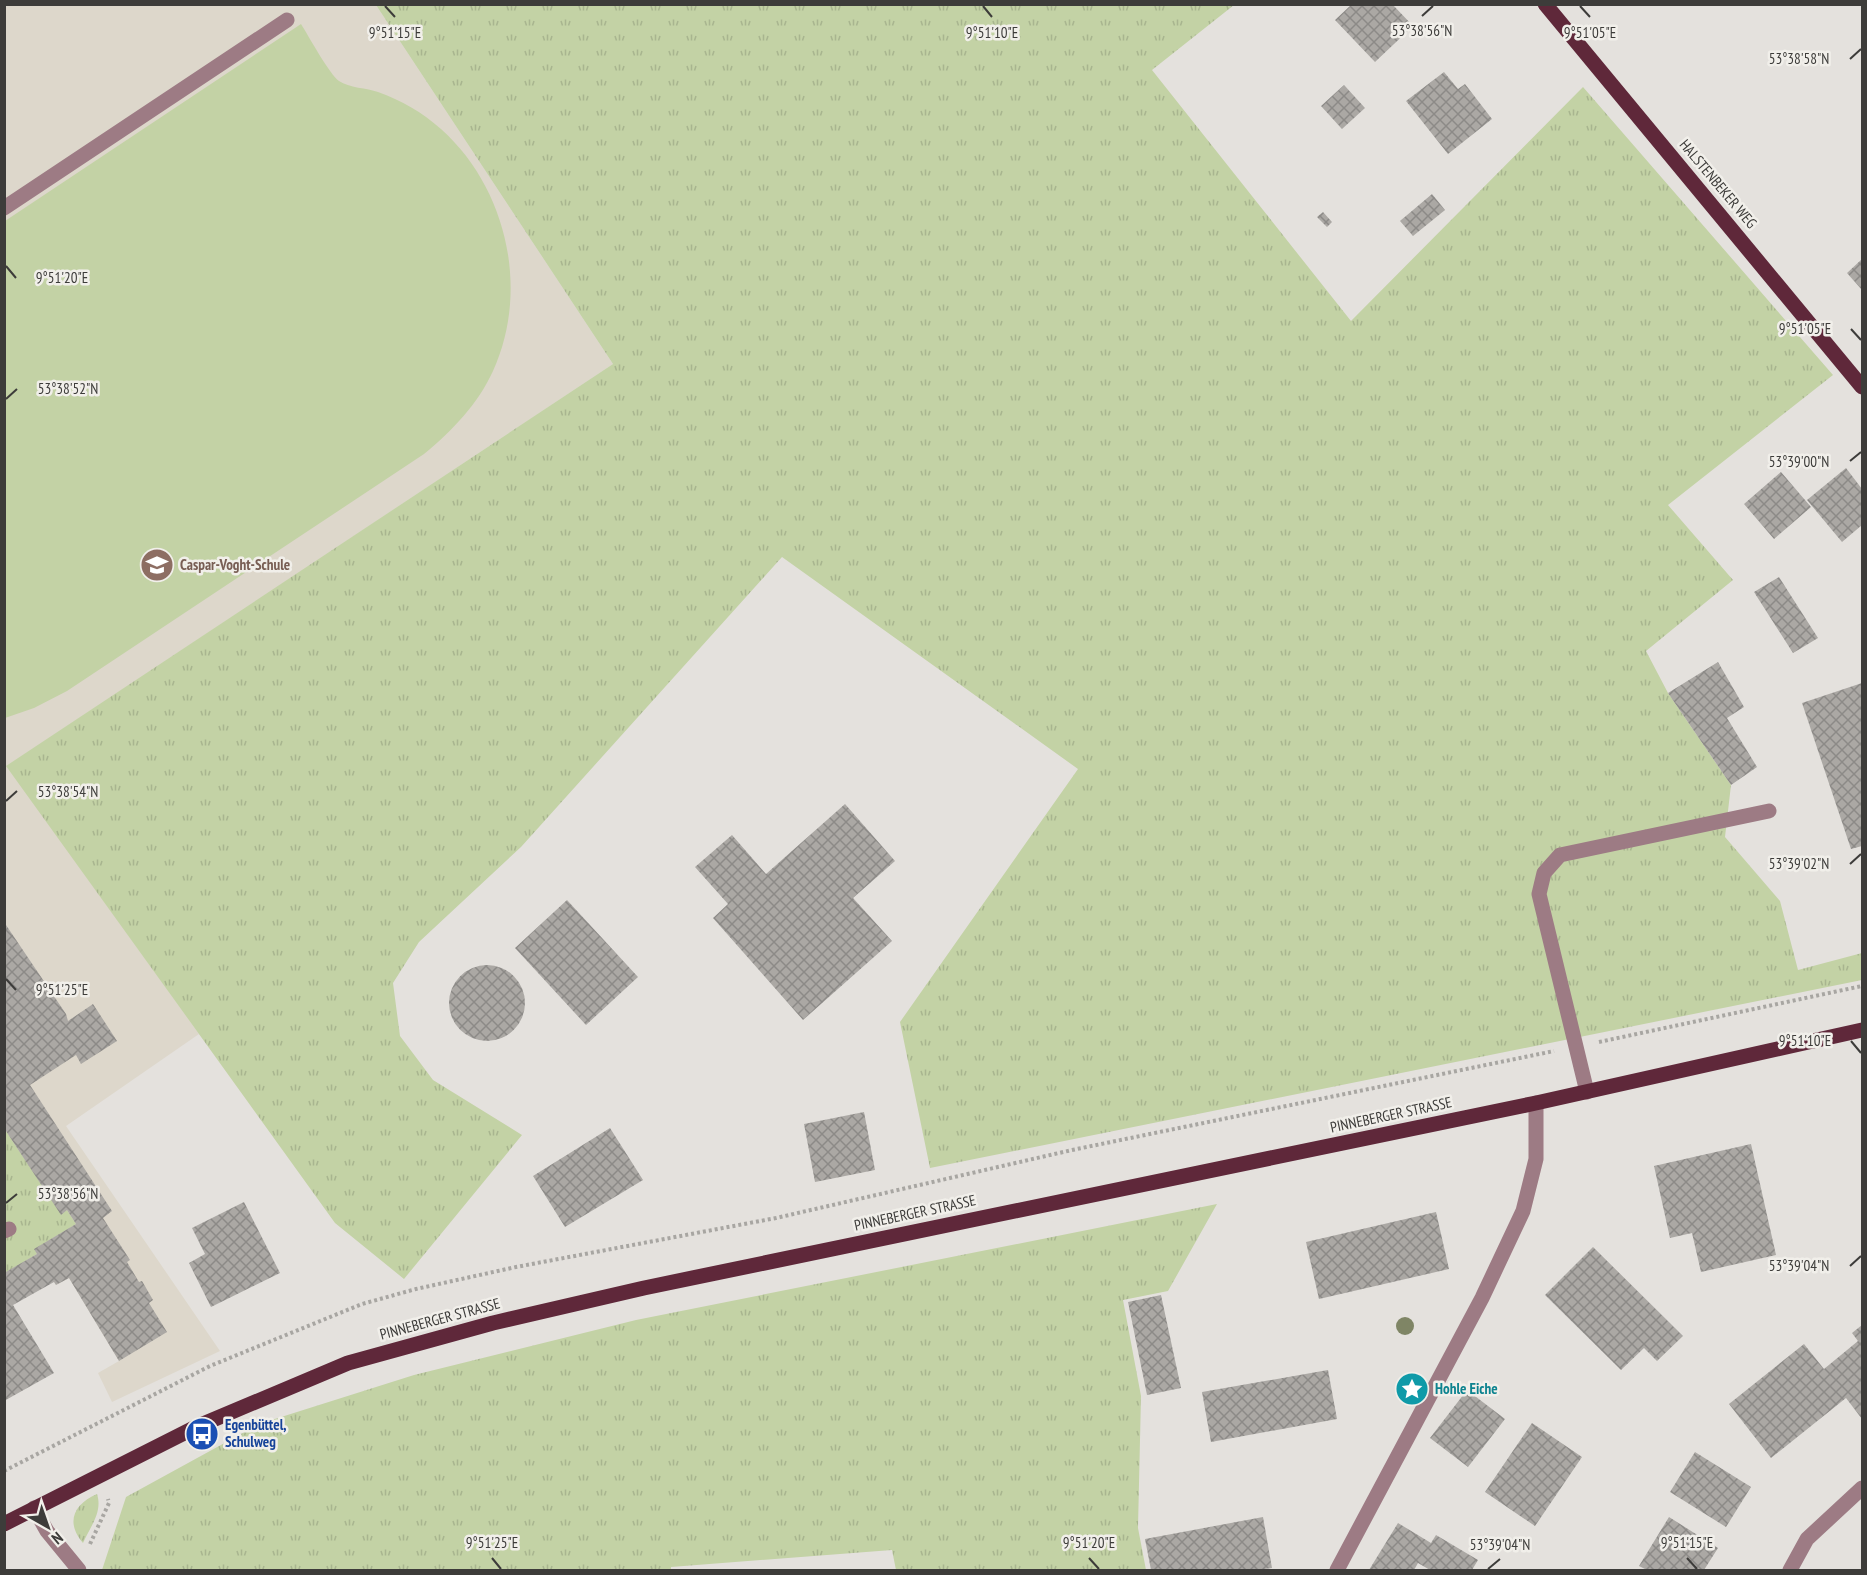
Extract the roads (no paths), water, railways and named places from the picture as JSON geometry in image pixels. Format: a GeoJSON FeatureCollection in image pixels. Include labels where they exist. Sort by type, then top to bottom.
{"type":"FeatureCollection","features":[{"type":"Feature","properties":{"kind":"main road","name":"HALSTENBEKER WEG"},"geometry":{"type":"LineString","coordinates":[[1545,4],[1863,387]]}},
{"type":"Feature","properties":{"kind":"main road","name":"PINNEBERGER STRASSE"},"geometry":{"type":"LineString","coordinates":[[4,1524],[196,1427],[348,1364],[493,1323],[644,1288],[1536,1103],[1863,1030]]}},
{"type":"Feature","properties":{"kind":"street"},"geometry":{"type":"LineString","coordinates":[[4,208],[287,20]]}},
{"type":"Feature","properties":{"kind":"street"},"geometry":{"type":"LineString","coordinates":[[1587,1092],[1578,1046],[1539,894],[1544,873],[1560,855],[1770,811]]}},
{"type":"Feature","properties":{"kind":"street"},"geometry":{"type":"LineString","coordinates":[[1337,1570],[1482,1298],[1523,1211],[1536,1159],[1536,1103]]}},
{"type":"Feature","properties":{"kind":"street"},"geometry":{"type":"LineString","coordinates":[[1790,1570],[1807,1539],[1863,1488]]}},
{"type":"Feature","properties":{"kind":"street"},"geometry":{"type":"LineString","coordinates":[[34,1508],[47,1531],[79,1570]]}},
{"type":"Feature","properties":{"kind":"place","name":"Caspar-Voght-Schule"},"geometry":{"type":"Point","coordinates":[157,565]}},
{"type":"Feature","properties":{"kind":"place","name":"Hohle Eiche"},"geometry":{"type":"Point","coordinates":[1412,1389]}},
{"type":"Feature","properties":{"kind":"place","name":"Egenbüttel, Schulweg"},"geometry":{"type":"Point","coordinates":[202,1434]}}]}
